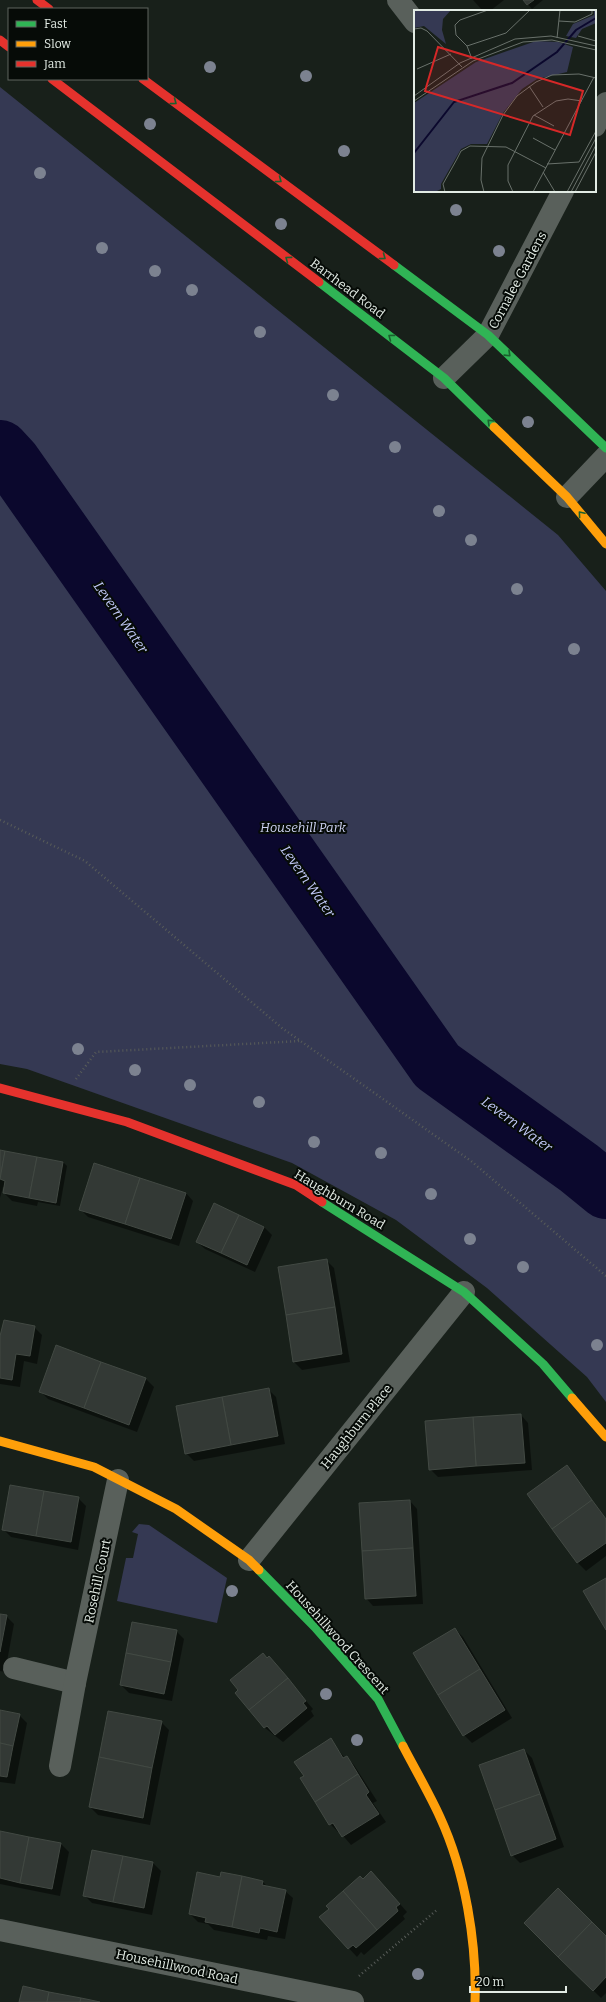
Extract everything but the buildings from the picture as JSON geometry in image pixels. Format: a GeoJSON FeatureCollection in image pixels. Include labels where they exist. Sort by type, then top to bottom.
{"type":"FeatureCollection","features":[{"type":"Feature","properties":{"kind":"street"},"geometry":{"type":"LineString","coordinates":[[37,0],[48,8]]}},
{"type":"Feature","properties":{"kind":"street"},"geometry":{"type":"LineString","coordinates":[[398,0],[414,21]]}},
{"type":"Feature","properties":{"kind":"street"},"geometry":{"type":"LineString","coordinates":[[0,40],[8,46]]}},
{"type":"Feature","properties":{"kind":"street","name":"Barrhead Road"},"geometry":{"type":"LineString","coordinates":[[53,80],[444,378],[567,497],[606,544]]}},
{"type":"Feature","properties":{"kind":"street"},"geometry":{"type":"LineString","coordinates":[[144,80],[488,335],[606,448]]}},
{"type":"Feature","properties":{"kind":"street"},"geometry":{"type":"LineString","coordinates":[[596,124],[606,103]]}},
{"type":"Feature","properties":{"kind":"street","name":"Cornalee Gardens"},"geometry":{"type":"LineString","coordinates":[[444,378],[488,335],[562,192]]}},
{"type":"Feature","properties":{"kind":"street"},"geometry":{"type":"LineString","coordinates":[[567,497],[606,456]]}},
{"type":"Feature","properties":{"kind":"street","name":"Haughburn Road"},"geometry":{"type":"LineString","coordinates":[[0,1088],[127,1122],[296,1184],[464,1292],[543,1364],[606,1437]]}},
{"type":"Feature","properties":{"kind":"street","name":"Haughburn Place"},"geometry":{"type":"LineString","coordinates":[[249,1560],[464,1292]]}},
{"type":"Feature","properties":{"kind":"street","name":"Househillwood Crescent"},"geometry":{"type":"LineString","coordinates":[[0,1441],[94,1467],[176,1509],[249,1560],[315,1627],[378,1699],[440,1817],[462,1888],[471,1932],[476,1977],[475,2002]]}},
{"type":"Feature","properties":{"kind":"street","name":"Rosehill Court"},"geometry":{"type":"LineString","coordinates":[[60,1766],[75,1683],[118,1480]]}},
{"type":"Feature","properties":{"kind":"street"},"geometry":{"type":"LineString","coordinates":[[14,1668],[75,1683]]}},
{"type":"Feature","properties":{"kind":"street","name":"Househillwood Road"},"geometry":{"type":"LineString","coordinates":[[0,1930],[343,2000]]}},
{"type":"Feature","properties":{"kind":"path"},"geometry":{"type":"LineString","coordinates":[[0,820],[85,861],[282,1028],[471,1161],[606,1276]]}},
{"type":"Feature","properties":{"kind":"path"},"geometry":{"type":"LineString","coordinates":[[58,1103],[96,1052],[300,1041]]}},
{"type":"Feature","properties":{"kind":"path"},"geometry":{"type":"LineString","coordinates":[[343,2000],[462,1888]]}},
{"type":"Feature","properties":{"kind":"green space","name":"Househill Park"},"geometry":{"type":"Polygon","coordinates":[[[0,87],[558,535],[606,591],[606,1402],[587,1377],[487,1288],[396,1220],[292,1163],[27,1069],[0,1064],[0,87]]]}},
{"type":"Feature","properties":{"kind":"green space"},"geometry":{"type":"Polygon","coordinates":[[[139,1524],[149,1525],[227,1578],[217,1623],[117,1601],[126,1558],[133,1558],[138,1534],[132,1532],[139,1524]]]}},
{"type":"Feature","properties":{"kind":"waterway","name":"Levern Water"},"geometry":{"type":"LineString","coordinates":[[0,449],[12,462],[437,1066],[579,1168],[606,1190]]}},
{"type":"Feature","properties":{"kind":"traffic: fast"},"geometry":{"type":"LineString","coordinates":[[394,265],[488,335],[606,448]]}},
{"type":"Feature","properties":{"kind":"traffic: fast"},"geometry":{"type":"LineString","coordinates":[[319,282],[444,378],[494,427]]}},
{"type":"Feature","properties":{"kind":"traffic: fast"},"geometry":{"type":"LineString","coordinates":[[322,1202],[464,1292],[543,1364],[572,1398]]}},
{"type":"Feature","properties":{"kind":"traffic: fast"},"geometry":{"type":"LineString","coordinates":[[259,1570],[315,1627],[378,1699],[403,1746]]}},
{"type":"Feature","properties":{"kind":"traffic: slow"},"geometry":{"type":"LineString","coordinates":[[494,427],[567,497],[606,544]]}},
{"type":"Feature","properties":{"kind":"traffic: slow"},"geometry":{"type":"LineString","coordinates":[[572,1398],[606,1437]]}},
{"type":"Feature","properties":{"kind":"traffic: slow"},"geometry":{"type":"LineString","coordinates":[[0,1441],[94,1467],[176,1509],[249,1560],[259,1570]]}},
{"type":"Feature","properties":{"kind":"traffic: slow"},"geometry":{"type":"LineString","coordinates":[[403,1746],[440,1817],[449,1838],[463,1884],[468,1908],[474,1956],[475,2002]]}},
{"type":"Feature","properties":{"kind":"traffic: jam"},"geometry":{"type":"LineString","coordinates":[[37,0],[48,8]]}},
{"type":"Feature","properties":{"kind":"traffic: jam"},"geometry":{"type":"LineString","coordinates":[[0,40],[8,46]]}},
{"type":"Feature","properties":{"kind":"traffic: jam"},"geometry":{"type":"LineString","coordinates":[[53,80],[319,282]]}},
{"type":"Feature","properties":{"kind":"traffic: jam"},"geometry":{"type":"LineString","coordinates":[[144,80],[394,265]]}},
{"type":"Feature","properties":{"kind":"traffic: jam"},"geometry":{"type":"LineString","coordinates":[[0,1088],[127,1122],[296,1185],[322,1202]]}}]}
